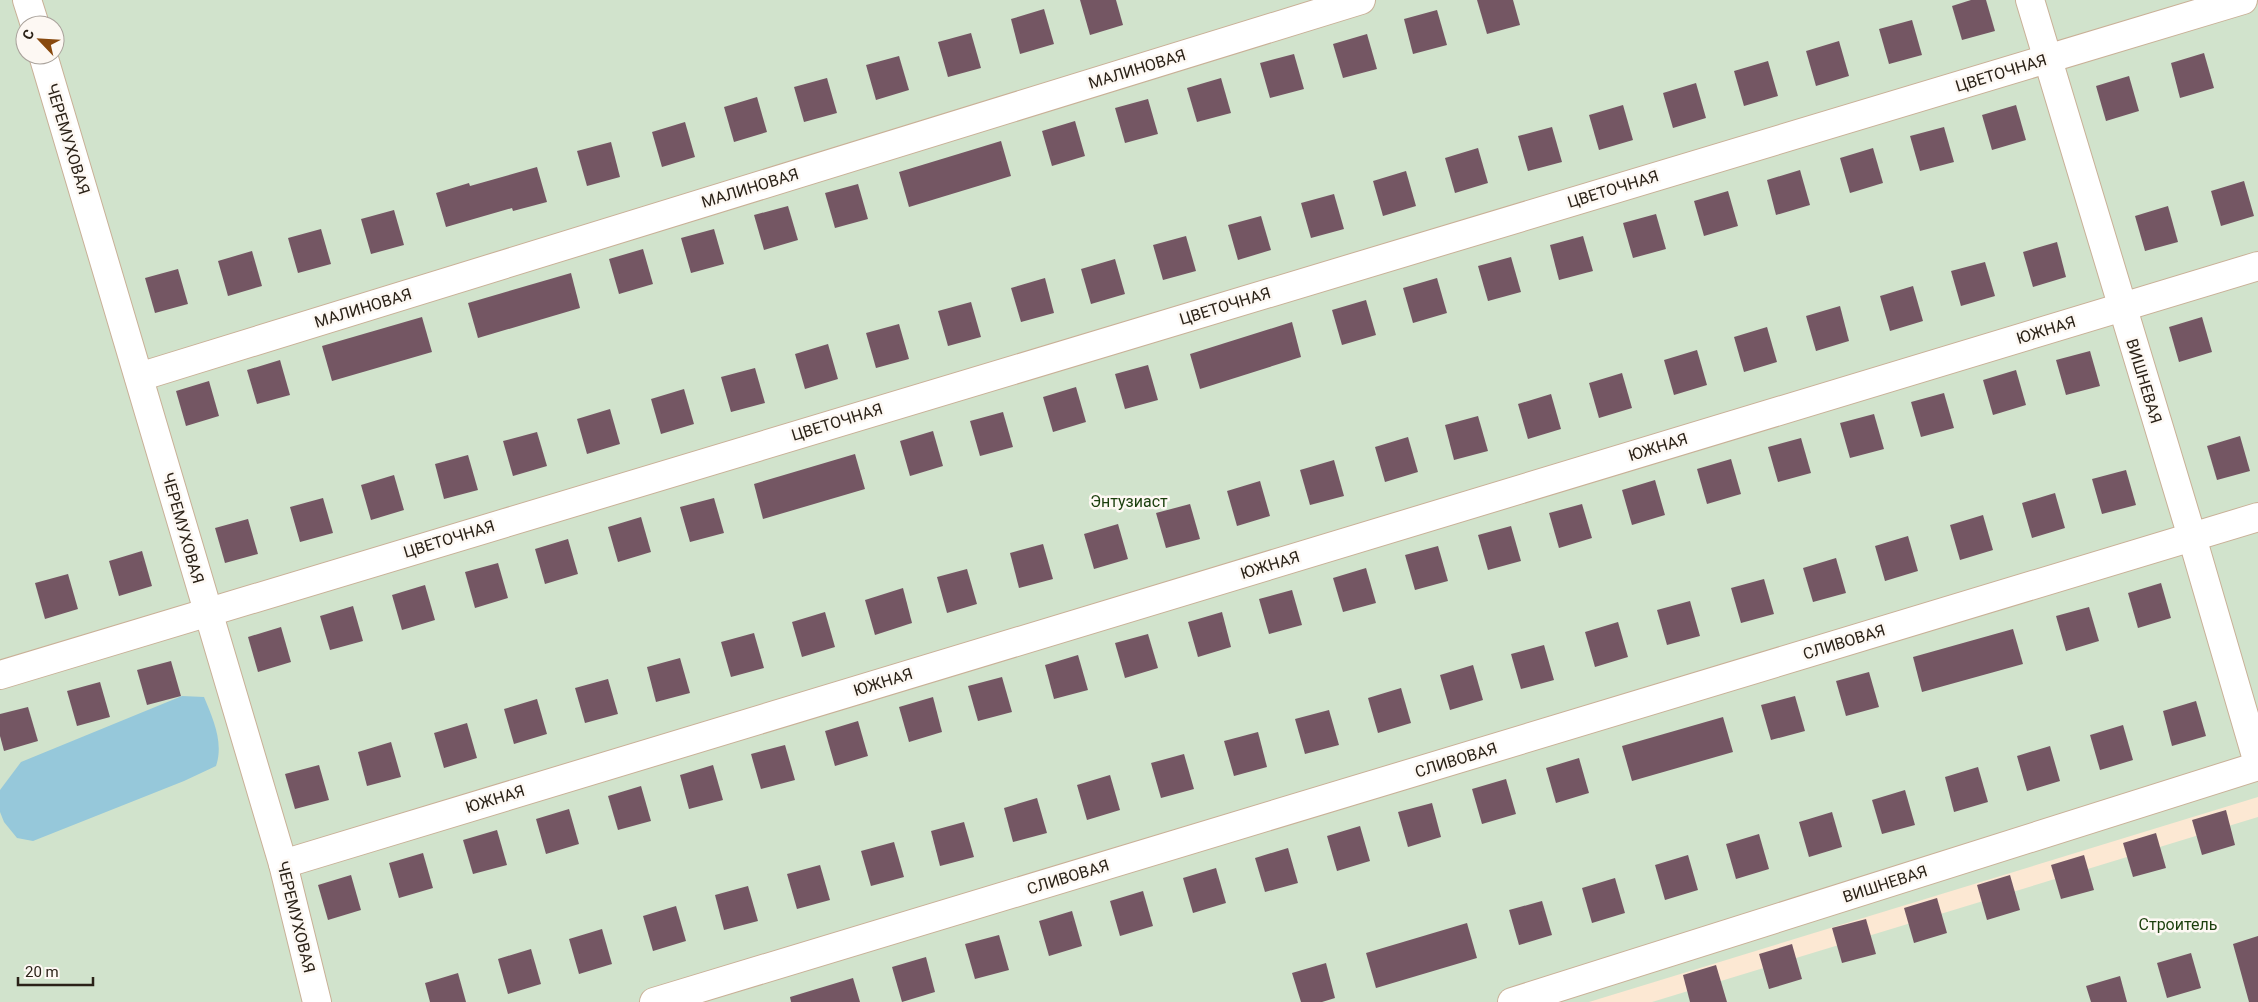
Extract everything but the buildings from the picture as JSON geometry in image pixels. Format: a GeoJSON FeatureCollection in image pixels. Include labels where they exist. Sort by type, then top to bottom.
{"type":"FeatureCollection","features":[{"type":"Feature","properties":{"kind":"street"},"geometry":{"type":"LineString","coordinates":[[27,0],[32,15]]}},
{"type":"Feature","properties":{"kind":"street","name":"МАЛИНОВАЯ"},"geometry":{"type":"LineString","coordinates":[[139,377],[1361,0]]}},
{"type":"Feature","properties":{"kind":"street","name":"ВИШНЕВАЯ"},"geometry":{"type":"LineString","coordinates":[[1512,1002],[2258,764],[2192,537],[2030,0]]}},
{"type":"Feature","properties":{"kind":"street","name":"ЦВЕТОЧНАЯ"},"geometry":{"type":"LineString","coordinates":[[0,675],[2243,0]]}},
{"type":"Feature","properties":{"kind":"street","name":"ЧЕРЕМУХОВАЯ"},"geometry":{"type":"LineString","coordinates":[[47,65],[283,864],[316,1002]]}},
{"type":"Feature","properties":{"kind":"street","name":"ЮЖНАЯ"},"geometry":{"type":"LineString","coordinates":[[283,864],[2258,266]]}},
{"type":"Feature","properties":{"kind":"street","name":"СЛИВОВАЯ"},"geometry":{"type":"LineString","coordinates":[[654,1002],[2258,518]]}},
{"type":"Feature","properties":{"kind":"green space","name":"Энтузиаст"},"geometry":{"type":"Polygon","coordinates":[[[0,0],[2258,0],[2258,797],[1589,1002],[0,1002],[0,0]]]}},
{"type":"Feature","properties":{"kind":"green space","name":"Строитель"},"geometry":{"type":"Polygon","coordinates":[[[2258,817],[2258,1002],[1652,1002],[2258,817]]]}},
{"type":"Feature","properties":{"kind":"water"},"geometry":{"type":"Polygon","coordinates":[[[182,696],[204,697],[214,722],[218,739],[219,748],[216,766],[184,781],[33,841],[17,838],[4,822],[0,812],[0,790],[21,762],[182,696]]]}}]}
